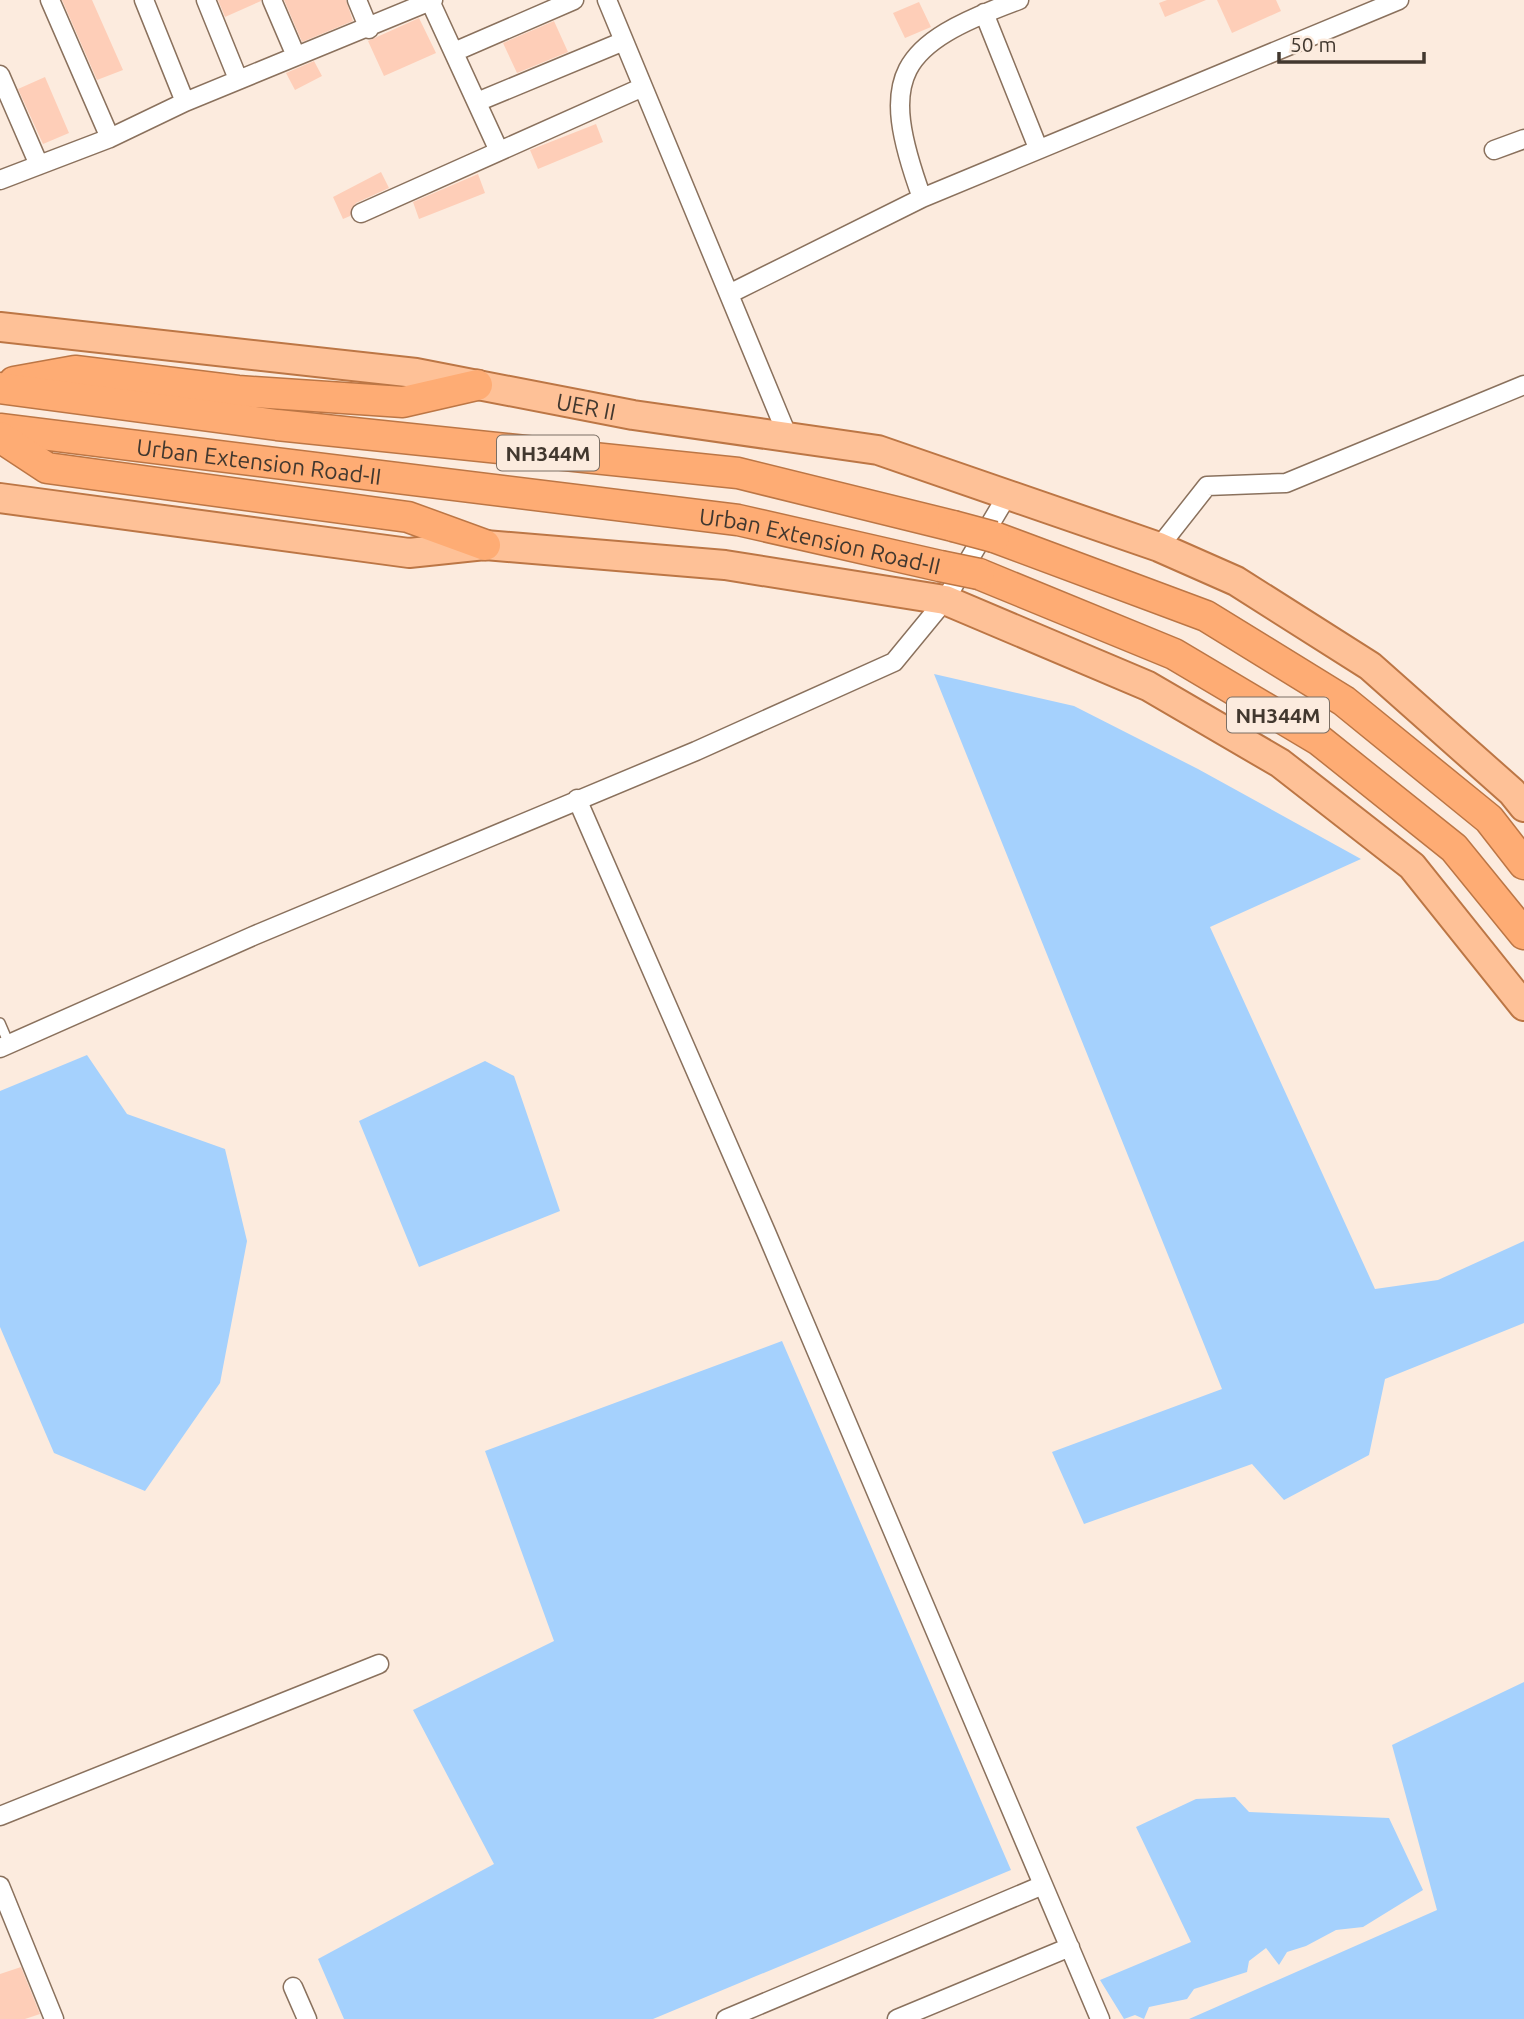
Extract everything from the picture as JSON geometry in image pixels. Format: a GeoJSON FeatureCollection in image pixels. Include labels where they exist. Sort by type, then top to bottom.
{"type":"FeatureCollection","features":[{"type":"Feature","properties":{"kind":"highway"},"geometry":{"type":"LineString","coordinates":[[0,386],[75,371],[238,391],[403,402],[477,385]]}},
{"type":"Feature","properties":{"kind":"highway","name":"Urban Extension Road-II"},"geometry":{"type":"LineString","coordinates":[[0,386],[277,425],[738,472],[990,535],[1206,617],[1343,701],[1489,819],[1524,864]]}},
{"type":"Feature","properties":{"kind":"highway","name":"Urban Extension Road-II"},"geometry":{"type":"LineString","coordinates":[[0,429],[738,520],[960,571],[1174,654],[1319,740],[1454,848],[1524,934]]}},
{"type":"Feature","properties":{"kind":"highway"},"geometry":{"type":"LineString","coordinates":[[0,437],[47,468],[408,517],[485,545]]}},
{"type":"Feature","properties":{"kind":"main road","name":"UER II"},"geometry":{"type":"LineString","coordinates":[[0,327],[416,373],[633,415],[878,450],[1159,547],[1236,581],[1370,666],[1512,792],[1524,807]]}},
{"type":"Feature","properties":{"kind":"main road"},"geometry":{"type":"LineString","coordinates":[[0,498],[409,552],[485,545],[725,565],[945,600],[1148,686],[1280,762],[1412,866],[1524,1006]]}},
{"type":"Feature","properties":{"kind":"street"},"geometry":{"type":"LineString","coordinates":[[50,0],[110,138]]}},
{"type":"Feature","properties":{"kind":"street"},"geometry":{"type":"LineString","coordinates":[[144,0],[185,102]]}},
{"type":"Feature","properties":{"kind":"street"},"geometry":{"type":"LineString","coordinates":[[206,0],[238,79]]}},
{"type":"Feature","properties":{"kind":"street"},"geometry":{"type":"LineString","coordinates":[[272,0],[296,56]]}},
{"type":"Feature","properties":{"kind":"street"},"geometry":{"type":"LineString","coordinates":[[357,0],[369,29]]}},
{"type":"Feature","properties":{"kind":"street"},"geometry":{"type":"LineString","coordinates":[[454,52],[574,0]]}},
{"type":"Feature","properties":{"kind":"street"},"geometry":{"type":"LineString","coordinates":[[607,0],[788,437]]}},
{"type":"Feature","properties":{"kind":"street"},"geometry":{"type":"LineString","coordinates":[[922,198],[899,125],[899,98],[903,75],[933,40],[984,13],[1019,0]]}},
{"type":"Feature","properties":{"kind":"street"},"geometry":{"type":"LineString","coordinates":[[729,294],[922,198],[1399,0]]}},
{"type":"Feature","properties":{"kind":"street"},"geometry":{"type":"LineString","coordinates":[[0,180],[110,138],[238,79],[369,29],[432,1],[499,151]]}},
{"type":"Feature","properties":{"kind":"street"},"geometry":{"type":"LineString","coordinates":[[984,13],[1038,148]]}},
{"type":"Feature","properties":{"kind":"street"},"geometry":{"type":"LineString","coordinates":[[477,103],[624,41]]}},
{"type":"Feature","properties":{"kind":"street"},"geometry":{"type":"LineString","coordinates":[[0,75],[39,165]]}},
{"type":"Feature","properties":{"kind":"street"},"geometry":{"type":"LineString","coordinates":[[361,214],[643,87]]}},
{"type":"Feature","properties":{"kind":"street"},"geometry":{"type":"LineString","coordinates":[[1494,150],[1524,139]]}},
{"type":"Feature","properties":{"kind":"street"},"geometry":{"type":"LineString","coordinates":[[1159,547],[1207,486],[1286,483],[1524,385]]}},
{"type":"Feature","properties":{"kind":"street"},"geometry":{"type":"LineString","coordinates":[[5,1046],[253,936],[696,751],[894,662],[945,600],[960,571],[990,535],[1008,494]]}},
{"type":"Feature","properties":{"kind":"street"},"geometry":{"type":"LineString","coordinates":[[577,799],[766,1232],[1070,1947],[1096,2018]]}},
{"type":"Feature","properties":{"kind":"street"},"geometry":{"type":"LineString","coordinates":[[0,1816],[379,1664]]}},
{"type":"Feature","properties":{"kind":"street"},"geometry":{"type":"LineString","coordinates":[[726,2019],[1043,1885]]}},
{"type":"Feature","properties":{"kind":"street"},"geometry":{"type":"LineString","coordinates":[[0,1886],[54,2019]]}},
{"type":"Feature","properties":{"kind":"street"},"geometry":{"type":"LineString","coordinates":[[897,2019],[1070,1947]]}},
{"type":"Feature","properties":{"kind":"street"},"geometry":{"type":"LineString","coordinates":[[293,1987],[307,2019]]}},
{"type":"Feature","properties":{"kind":"lane"},"geometry":{"type":"LineString","coordinates":[[0,1023],[5,1046]]}},
{"type":"Feature","properties":{"kind":"water"},"geometry":{"type":"Polygon","coordinates":[[[934,674],[1074,706],[1198,769],[1361,859],[1210,927],[1375,1289],[1438,1280],[1524,1241],[1524,1323],[1385,1379],[1369,1455],[1284,1500],[1252,1464],[1084,1524],[1052,1452],[1222,1389],[934,674]]]}},
{"type":"Feature","properties":{"kind":"water"},"geometry":{"type":"Polygon","coordinates":[[[87,1055],[127,1114],[225,1149],[247,1241],[220,1383],[145,1491],[54,1453],[0,1327],[0,1091],[87,1055]]]}},
{"type":"Feature","properties":{"kind":"water"},"geometry":{"type":"Polygon","coordinates":[[[485,1061],[514,1076],[560,1211],[419,1267],[359,1121],[485,1061]]]}},
{"type":"Feature","properties":{"kind":"water"},"geometry":{"type":"Polygon","coordinates":[[[782,1341],[1011,1870],[653,2019],[344,2019],[318,1959],[494,1864],[413,1710],[554,1641],[485,1451],[782,1341]]]}},
{"type":"Feature","properties":{"kind":"water"},"geometry":{"type":"Polygon","coordinates":[[[1524,1682],[1524,2019],[1189,2019],[1437,1910],[1392,1745],[1524,1682]]]}},
{"type":"Feature","properties":{"kind":"water"},"geometry":{"type":"Polygon","coordinates":[[[1235,1797],[1249,1812],[1389,1818],[1423,1890],[1363,1927],[1336,1930],[1306,1946],[1287,1952],[1279,1965],[1266,1948],[1249,1961],[1247,1972],[1194,1989],[1187,1999],[1149,2007],[1144,2019],[1135,2015],[1124,2019],[1100,1980],[1191,1942],[1136,1827],[1196,1799],[1235,1797]]]}},
{"type":"Feature","properties":{"kind":"building"},"geometry":{"type":"Polygon","coordinates":[[[62,0],[92,0],[123,70],[97,80],[62,0]]]}},
{"type":"Feature","properties":{"kind":"building"},"geometry":{"type":"Polygon","coordinates":[[[218,0],[261,0],[261,1],[225,17],[218,0]]]}},
{"type":"Feature","properties":{"kind":"building"},"geometry":{"type":"Polygon","coordinates":[[[284,0],[346,0],[353,21],[302,42],[284,0]]]}},
{"type":"Feature","properties":{"kind":"building"},"geometry":{"type":"Polygon","coordinates":[[[1167,0],[1206,0],[1165,17],[1159,3],[1167,0]]]}},
{"type":"Feature","properties":{"kind":"building"},"geometry":{"type":"Polygon","coordinates":[[[1217,0],[1276,0],[1281,11],[1232,33],[1217,0]]]}},
{"type":"Feature","properties":{"kind":"building"},"geometry":{"type":"Polygon","coordinates":[[[919,2],[931,27],[905,38],[893,13],[919,2]]]}},
{"type":"Feature","properties":{"kind":"building"},"geometry":{"type":"Polygon","coordinates":[[[419,18],[436,53],[384,76],[368,41],[419,18]]]}},
{"type":"Feature","properties":{"kind":"building"},"geometry":{"type":"Polygon","coordinates":[[[554,21],[568,52],[517,73],[503,43],[554,21]]]}},
{"type":"Feature","properties":{"kind":"building"},"geometry":{"type":"Polygon","coordinates":[[[314,61],[322,76],[295,90],[286,73],[314,61]]]}},
{"type":"Feature","properties":{"kind":"building"},"geometry":{"type":"Polygon","coordinates":[[[45,77],[69,133],[43,144],[18,89],[45,77]]]}},
{"type":"Feature","properties":{"kind":"building"},"geometry":{"type":"Polygon","coordinates":[[[596,124],[603,142],[538,169],[530,150],[596,124]]]}},
{"type":"Feature","properties":{"kind":"building"},"geometry":{"type":"Polygon","coordinates":[[[381,172],[389,188],[356,203],[350,216],[343,219],[333,197],[381,172]]]}},
{"type":"Feature","properties":{"kind":"building"},"geometry":{"type":"Polygon","coordinates":[[[478,174],[485,193],[419,219],[413,202],[478,174]]]}},
{"type":"Feature","properties":{"kind":"building"},"geometry":{"type":"Polygon","coordinates":[[[21,1967],[40,2014],[25,2019],[0,2019],[0,1974],[21,1967]]]}}]}
